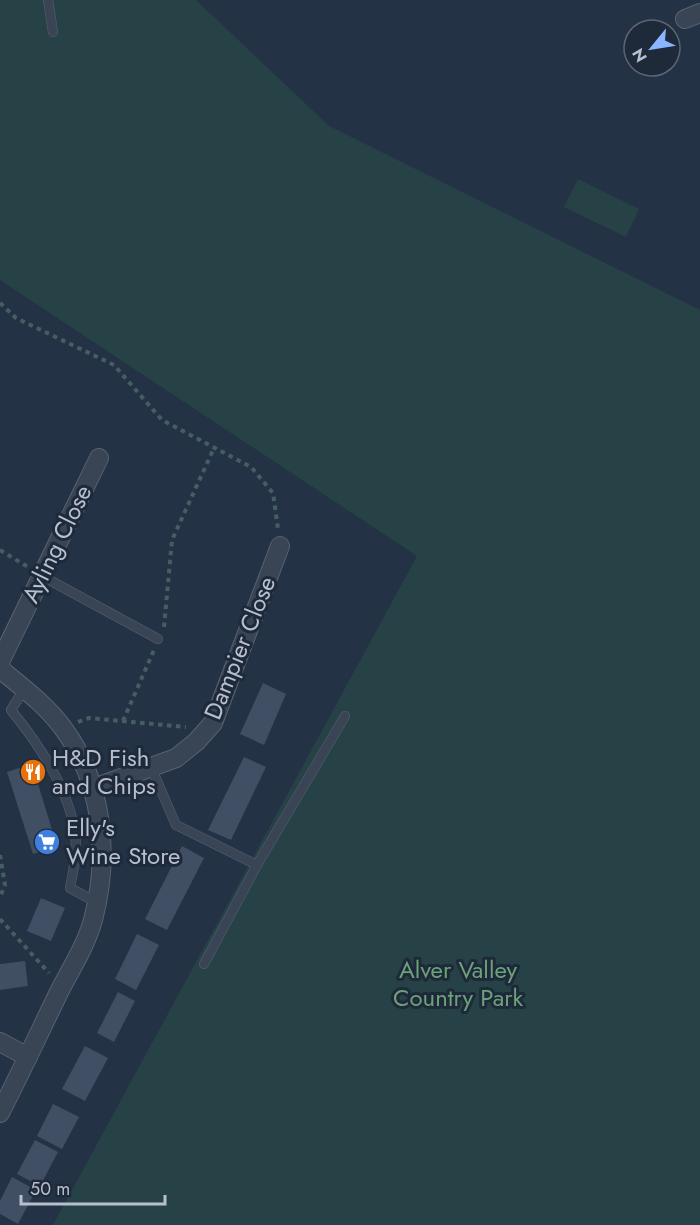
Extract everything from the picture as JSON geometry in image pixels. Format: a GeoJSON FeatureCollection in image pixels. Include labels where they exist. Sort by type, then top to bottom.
{"type":"FeatureCollection","features":[{"type":"Feature","properties":{"kind":"street","name":"Ayling Close"},"geometry":{"type":"LineString","coordinates":[[0,662],[99,458]]}},
{"type":"Feature","properties":{"kind":"street","name":"Dampier Close"},"geometry":{"type":"LineString","coordinates":[[94,788],[176,758],[213,723],[280,546]]}},
{"type":"Feature","properties":{"kind":"street"},"geometry":{"type":"LineString","coordinates":[[0,669],[63,727],[82,757],[94,788],[101,837],[101,880],[92,922],[75,963],[0,1113]]}},
{"type":"Feature","properties":{"kind":"street"},"geometry":{"type":"LineString","coordinates":[[0,1042],[28,1057]]}},
{"type":"Feature","properties":{"kind":"lane"},"geometry":{"type":"LineString","coordinates":[[48,0],[53,32]]}},
{"type":"Feature","properties":{"kind":"lane"},"geometry":{"type":"LineString","coordinates":[[42,576],[158,639]]}},
{"type":"Feature","properties":{"kind":"lane"},"geometry":{"type":"LineString","coordinates":[[24,689],[11,710],[50,764],[68,804],[76,850],[70,888],[96,902]]}},
{"type":"Feature","properties":{"kind":"lane"},"geometry":{"type":"LineString","coordinates":[[204,964],[257,865],[345,716]]}},
{"type":"Feature","properties":{"kind":"lane"},"geometry":{"type":"LineString","coordinates":[[151,767],[176,825],[257,865]]}},
{"type":"Feature","properties":{"kind":"path"},"geometry":{"type":"LineString","coordinates":[[0,303],[16,318],[114,365],[162,420],[251,467],[273,493],[280,546]]}},
{"type":"Feature","properties":{"kind":"path"},"geometry":{"type":"LineString","coordinates":[[123,721],[165,622],[172,540],[214,448]]}},
{"type":"Feature","properties":{"kind":"path"},"geometry":{"type":"LineString","coordinates":[[0,550],[42,576]]}},
{"type":"Feature","properties":{"kind":"path"},"geometry":{"type":"LineString","coordinates":[[63,727],[89,718],[207,729]]}},
{"type":"Feature","properties":{"kind":"path"},"geometry":{"type":"LineString","coordinates":[[0,855],[5,885],[0,897]]}},
{"type":"Feature","properties":{"kind":"path"},"geometry":{"type":"LineString","coordinates":[[0,919],[52,977],[56,967]]}},
{"type":"Feature","properties":{"kind":"green space","name":"Alver Valley Country Park"},"geometry":{"type":"Polygon","coordinates":[[[0,0],[196,0],[329,126],[700,310],[700,1225],[53,1225],[417,556],[0,280],[0,0]]]}},
{"type":"Feature","properties":{"kind":"green space"},"geometry":{"type":"Polygon","coordinates":[[[578,179],[639,209],[626,237],[564,207],[578,179]]]}},
{"type":"Feature","properties":{"kind":"building"},"geometry":{"type":"Polygon","coordinates":[[[263,683],[286,694],[264,745],[240,734],[263,683]]]}},
{"type":"Feature","properties":{"kind":"building"},"geometry":{"type":"Polygon","coordinates":[[[244,757],[266,767],[231,840],[208,830],[244,757]]]}},
{"type":"Feature","properties":{"kind":"building"},"geometry":{"type":"Polygon","coordinates":[[[32,764],[57,846],[33,854],[7,772],[32,764]]]}},
{"type":"Feature","properties":{"kind":"building"},"geometry":{"type":"Polygon","coordinates":[[[182,846],[204,858],[167,930],[145,919],[182,846]]]}},
{"type":"Feature","properties":{"kind":"building"},"geometry":{"type":"Polygon","coordinates":[[[41,898],[65,908],[51,941],[27,931],[41,898]]]}},
{"type":"Feature","properties":{"kind":"building"},"geometry":{"type":"Polygon","coordinates":[[[137,934],[159,945],[136,990],[115,979],[137,934]]]}},
{"type":"Feature","properties":{"kind":"building"},"geometry":{"type":"Polygon","coordinates":[[[25,961],[28,986],[0,990],[0,964],[25,961]]]}},
{"type":"Feature","properties":{"kind":"building"},"geometry":{"type":"Polygon","coordinates":[[[118,992],[135,1001],[114,1042],[97,1033],[118,992]]]}},
{"type":"Feature","properties":{"kind":"building"},"geometry":{"type":"Polygon","coordinates":[[[85,1046],[108,1058],[85,1101],[62,1089],[85,1046]]]}},
{"type":"Feature","properties":{"kind":"building"},"geometry":{"type":"Polygon","coordinates":[[[53,1104],[79,1117],[62,1149],[37,1136],[53,1104]]]}},
{"type":"Feature","properties":{"kind":"building"},"geometry":{"type":"Polygon","coordinates":[[[35,1140],[58,1152],[40,1186],[17,1174],[35,1140]]]}},
{"type":"Feature","properties":{"kind":"building"},"geometry":{"type":"Polygon","coordinates":[[[12,1177],[36,1190],[18,1224],[0,1214],[0,1201],[12,1177]]]}},
{"type":"Feature","properties":{"kind":"place","name":"H&D Fish and Chips"},"geometry":{"type":"Point","coordinates":[33,772]}},
{"type":"Feature","properties":{"kind":"place","name":"Elly's Wine Store"},"geometry":{"type":"Point","coordinates":[47,842]}}]}
